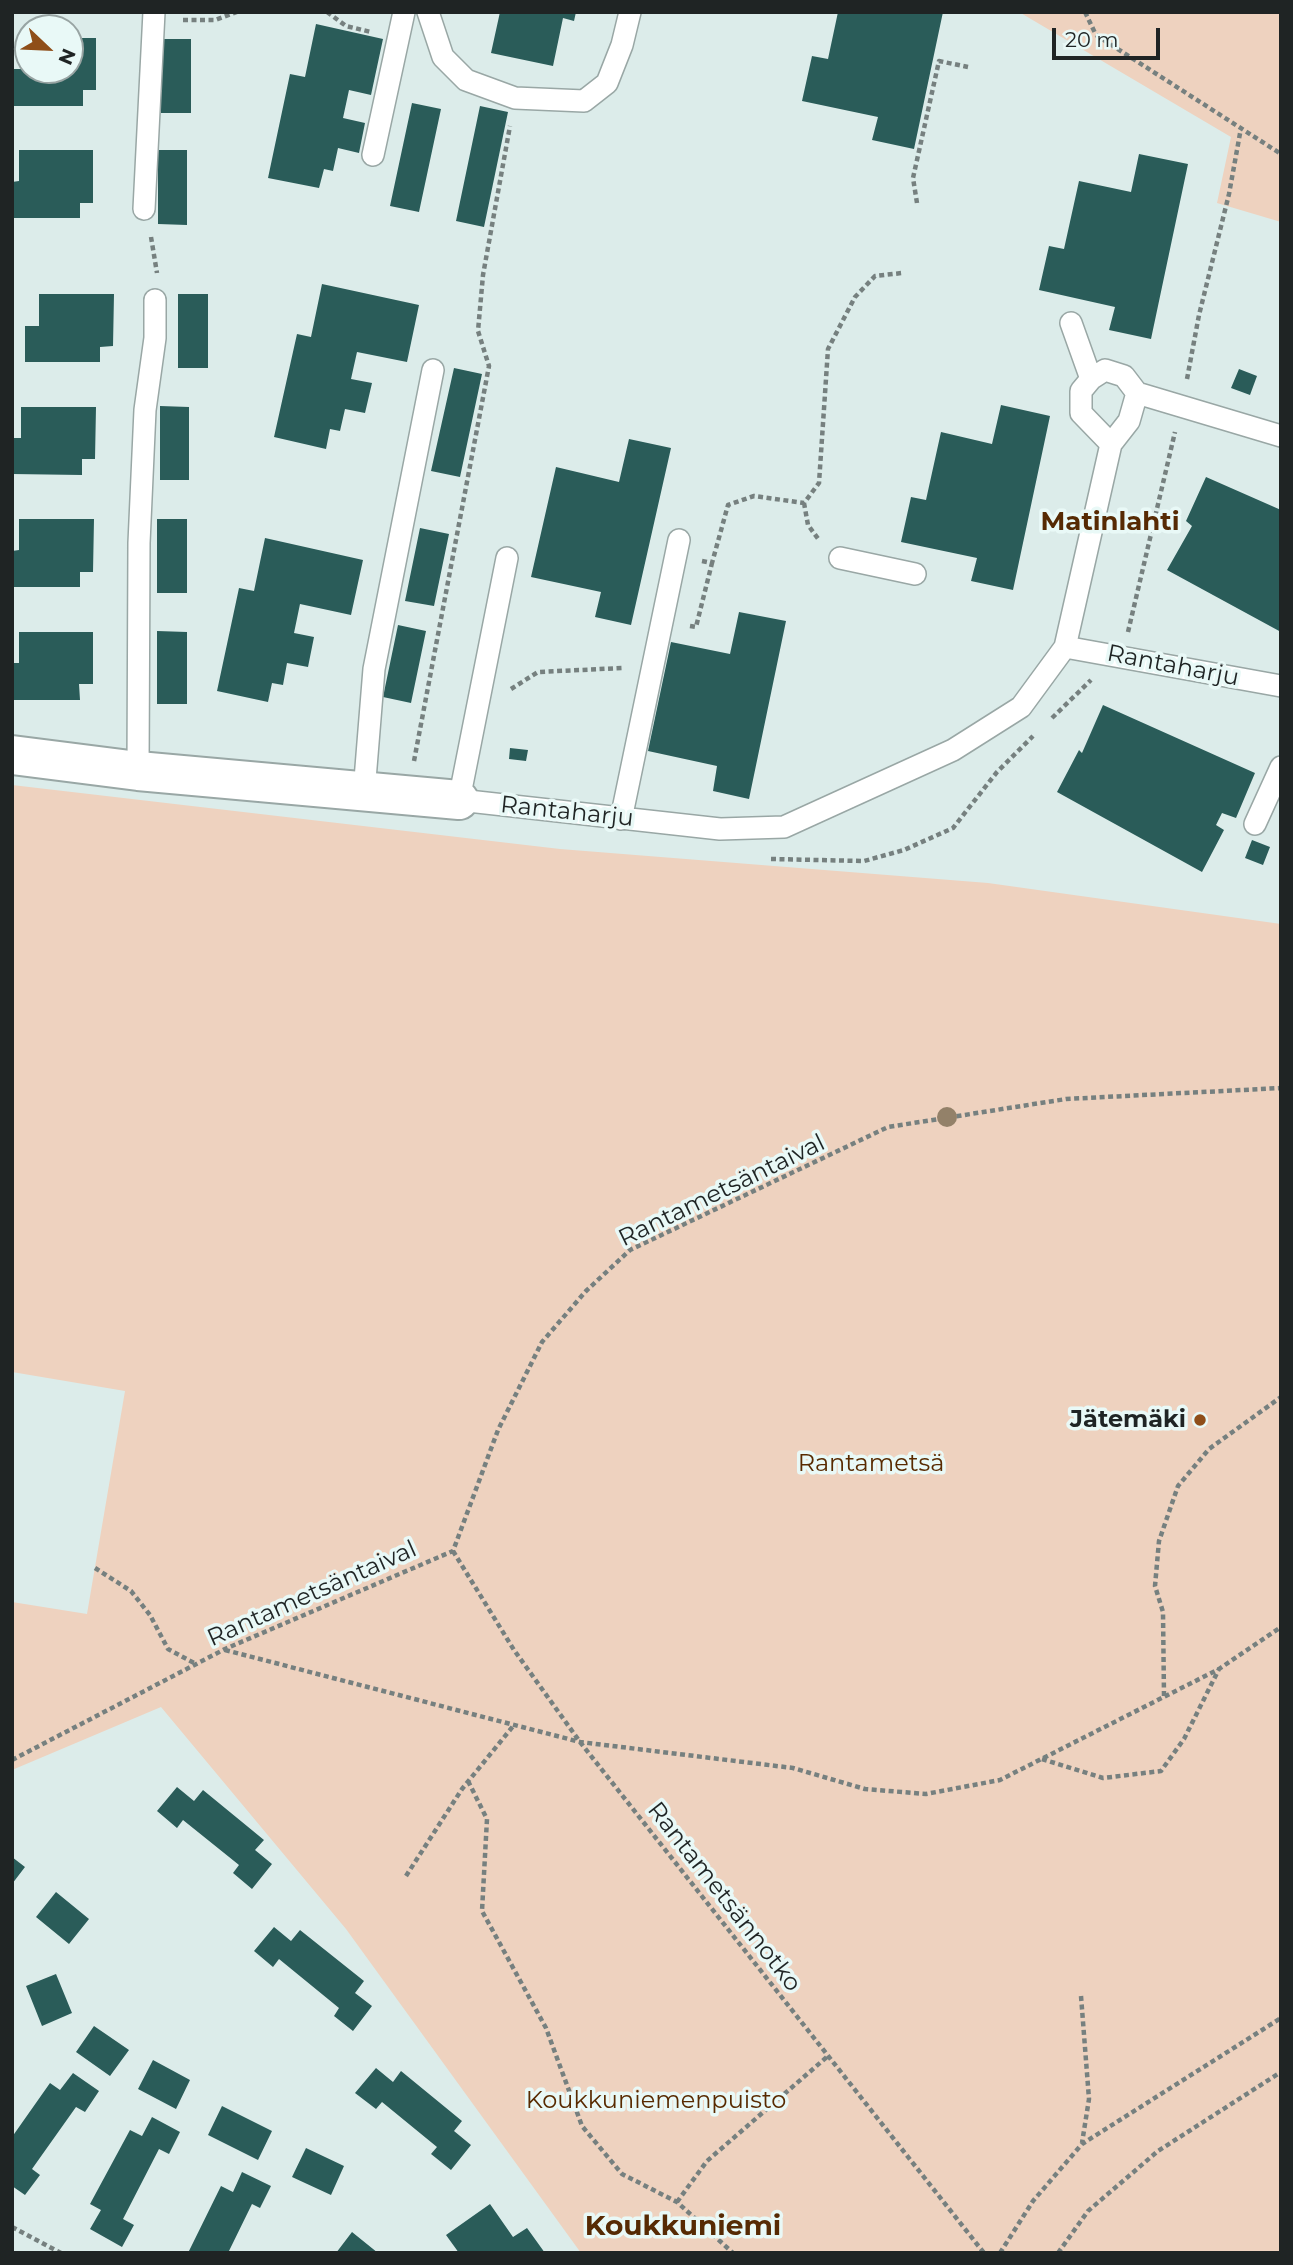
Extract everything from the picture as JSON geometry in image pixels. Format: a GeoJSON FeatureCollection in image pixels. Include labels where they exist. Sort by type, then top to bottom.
{"type":"FeatureCollection","features":[{"type":"Feature","properties":{"kind":"street","name":"Rantaharju"},"geometry":{"type":"LineString","coordinates":[[12,755],[138,771],[459,800]]}},
{"type":"Feature","properties":{"kind":"lane"},"geometry":{"type":"LineString","coordinates":[[373,155],[404,12]]}},
{"type":"Feature","properties":{"kind":"lane"},"geometry":{"type":"LineString","coordinates":[[428,12],[443,57],[466,80],[515,98],[584,101],[607,83],[622,45],[630,12]]}},
{"type":"Feature","properties":{"kind":"lane"},"geometry":{"type":"LineString","coordinates":[[144,209],[154,16]]}},
{"type":"Feature","properties":{"kind":"lane"},"geometry":{"type":"LineString","coordinates":[[138,771],[139,543],[145,410],[155,338],[155,300]]}},
{"type":"Feature","properties":{"kind":"lane"},"geometry":{"type":"LineString","coordinates":[[1071,323],[1091,379]]}},
{"type":"Feature","properties":{"kind":"lane"},"geometry":{"type":"LineString","coordinates":[[364,792],[374,669],[433,370]]}},
{"type":"Feature","properties":{"kind":"lane"},"geometry":{"type":"LineString","coordinates":[[1111,444],[1081,413],[1081,391],[1091,379],[1105,370],[1124,376],[1137,393],[1281,436]]}},
{"type":"Feature","properties":{"kind":"lane","name":"Rantaharju"},"geometry":{"type":"LineString","coordinates":[[459,800],[720,829],[784,827],[953,750],[1021,707],[1065,647],[1111,444],[1129,421],[1137,393]]}},
{"type":"Feature","properties":{"kind":"lane"},"geometry":{"type":"LineString","coordinates":[[621,819],[677,547]]}},
{"type":"Feature","properties":{"kind":"lane"},"geometry":{"type":"LineString","coordinates":[[459,800],[508,558]]}},
{"type":"Feature","properties":{"kind":"lane"},"geometry":{"type":"LineString","coordinates":[[840,558],[915,574]]}},
{"type":"Feature","properties":{"kind":"lane","name":"Rantaharju"},"geometry":{"type":"LineString","coordinates":[[1065,647],[1122,655],[1177,669],[1281,686]]}},
{"type":"Feature","properties":{"kind":"lane"},"geometry":{"type":"LineString","coordinates":[[1255,824],[1281,767]]}},
{"type":"Feature","properties":{"kind":"path"},"geometry":{"type":"LineString","coordinates":[[154,16],[215,20],[237,12]]}},
{"type":"Feature","properties":{"kind":"path"},"geometry":{"type":"LineString","coordinates":[[327,12],[346,26]]}},
{"type":"Feature","properties":{"kind":"path"},"geometry":{"type":"LineString","coordinates":[[1085,12],[1096,35],[1281,154]]}},
{"type":"Feature","properties":{"kind":"path"},"geometry":{"type":"LineString","coordinates":[[917,202],[913,177],[939,61],[968,67]]}},
{"type":"Feature","properties":{"kind":"path"},"geometry":{"type":"LineString","coordinates":[[407,796],[489,366],[478,331],[483,275],[515,98]]}},
{"type":"Feature","properties":{"kind":"path"},"geometry":{"type":"LineString","coordinates":[[758,859],[863,861],[904,850],[953,828],[997,772],[1089,681],[1122,655],[1181,408],[1241,128]]}},
{"type":"Feature","properties":{"kind":"path"},"geometry":{"type":"LineString","coordinates":[[144,209],[157,263],[155,300]]}},
{"type":"Feature","properties":{"kind":"path"},"geometry":{"type":"LineString","coordinates":[[840,558],[821,543],[808,525],[804,503],[819,483],[828,349],[855,297],[875,276],[902,273]]}},
{"type":"Feature","properties":{"kind":"path"},"geometry":{"type":"LineString","coordinates":[[677,547],[712,563],[728,505],[754,496],[804,503]]}},
{"type":"Feature","properties":{"kind":"path"},"geometry":{"type":"LineString","coordinates":[[478,701],[510,690],[538,672],[611,667],[652,671]]}},
{"type":"Feature","properties":{"kind":"path","name":"Rantametsäntaival"},"geometry":{"type":"LineString","coordinates":[[12,1760],[225,1649],[453,1551],[498,1430],[542,1342],[586,1291],[631,1250],[888,1127],[1066,1099],[1281,1088]]}},
{"type":"Feature","properties":{"kind":"path"},"geometry":{"type":"LineString","coordinates":[[1164,1696],[1163,1612],[1155,1586],[1159,1541],[1178,1486],[1209,1449],[1281,1398]]}},
{"type":"Feature","properties":{"kind":"path","name":"Rantametsännotko"},"geometry":{"type":"LineString","coordinates":[[453,1551],[514,1650],[580,1742],[984,2253]]}},
{"type":"Feature","properties":{"kind":"path"},"geometry":{"type":"LineString","coordinates":[[95,1568],[131,1591],[150,1615],[168,1649],[197,1664]]}},
{"type":"Feature","properties":{"kind":"path"},"geometry":{"type":"LineString","coordinates":[[225,1649],[580,1742],[793,1768],[865,1789],[926,1794],[1000,1780],[1219,1669],[1281,1627]]}},
{"type":"Feature","properties":{"kind":"path"},"geometry":{"type":"LineString","coordinates":[[1042,1759],[1103,1777],[1161,1771],[1184,1739],[1219,1669]]}},
{"type":"Feature","properties":{"kind":"path"},"geometry":{"type":"LineString","coordinates":[[406,1876],[468,1781],[514,1725]]}},
{"type":"Feature","properties":{"kind":"path"},"geometry":{"type":"LineString","coordinates":[[468,1781],[487,1819],[482,1910],[546,2028],[582,2126],[622,2174],[677,2202],[733,2253]]}},
{"type":"Feature","properties":{"kind":"path"},"geometry":{"type":"LineString","coordinates":[[1081,1996],[1089,2099],[1082,2144]]}},
{"type":"Feature","properties":{"kind":"path"},"geometry":{"type":"LineString","coordinates":[[1000,2253],[1033,2201],[1082,2144],[1281,2018]]}},
{"type":"Feature","properties":{"kind":"path"},"geometry":{"type":"LineString","coordinates":[[677,2202],[707,2161],[828,2056]]}},
{"type":"Feature","properties":{"kind":"path"},"geometry":{"type":"LineString","coordinates":[[1058,2253],[1088,2211],[1158,2151],[1281,2072]]}},
{"type":"Feature","properties":{"kind":"path"},"geometry":{"type":"LineString","coordinates":[[12,2227],[61,2253]]}},
{"type":"Feature","properties":{"kind":"green space"},"geometry":{"type":"Polygon","coordinates":[[[1019,12],[1281,12],[1281,222],[1217,203],[1231,137],[1019,12]]]}},
{"type":"Feature","properties":{"kind":"green space","name":"Rantametsä"},"geometry":{"type":"Polygon","coordinates":[[[12,785],[560,849],[988,883],[1281,924],[1281,2253],[581,2253],[346,1929],[161,1707],[12,1770],[12,1602],[87,1614],[125,1391],[12,1372],[12,785]]]}},
{"type":"Feature","properties":{"kind":"building"},"geometry":{"type":"Polygon","coordinates":[[[500,12],[576,12],[574,21],[563,18],[553,66],[491,53],[500,12]]]}},
{"type":"Feature","properties":{"kind":"building"},"geometry":{"type":"Polygon","coordinates":[[[838,12],[943,12],[914,149],[872,140],[878,117],[802,101],[812,56],[828,59],[838,12]]]}},
{"type":"Feature","properties":{"kind":"building"},"geometry":{"type":"Polygon","coordinates":[[[316,24],[383,39],[371,95],[349,90],[343,118],[365,123],[359,153],[338,148],[333,171],[324,169],[319,188],[268,178],[290,74],[305,77],[316,24]]]}},
{"type":"Feature","properties":{"kind":"building"},"geometry":{"type":"Polygon","coordinates":[[[84,38],[96,38],[96,90],[83,90],[83,106],[12,106],[12,69],[14,84],[84,84],[84,38]]]}},
{"type":"Feature","properties":{"kind":"building"},"geometry":{"type":"Polygon","coordinates":[[[161,39],[191,39],[191,113],[161,113],[161,39]]]}},
{"type":"Feature","properties":{"kind":"building"},"geometry":{"type":"Polygon","coordinates":[[[412,103],[441,109],[419,212],[390,206],[412,103]]]}},
{"type":"Feature","properties":{"kind":"building"},"geometry":{"type":"Polygon","coordinates":[[[480,106],[508,112],[484,227],[456,221],[480,106]]]}},
{"type":"Feature","properties":{"kind":"building"},"geometry":{"type":"Polygon","coordinates":[[[19,150],[93,150],[93,203],[80,203],[80,218],[12,218],[12,182],[19,181],[19,150]]]}},
{"type":"Feature","properties":{"kind":"building"},"geometry":{"type":"Polygon","coordinates":[[[158,150],[187,150],[187,225],[158,224],[158,150]]]}},
{"type":"Feature","properties":{"kind":"building"},"geometry":{"type":"Polygon","coordinates":[[[1139,154],[1188,164],[1151,339],[1109,330],[1115,307],[1039,290],[1049,246],[1064,249],[1079,181],[1131,192],[1139,154]]]}},
{"type":"Feature","properties":{"kind":"building"},"geometry":{"type":"Polygon","coordinates":[[[322,284],[419,305],[407,362],[357,352],[351,379],[372,383],[365,413],[345,409],[340,431],[330,429],[326,449],[274,437],[297,334],[311,337],[322,284]]]}},
{"type":"Feature","properties":{"kind":"building"},"geometry":{"type":"Polygon","coordinates":[[[39,294],[114,294],[113,346],[100,347],[100,362],[25,362],[25,326],[39,326],[39,294]]]}},
{"type":"Feature","properties":{"kind":"building"},"geometry":{"type":"Polygon","coordinates":[[[178,294],[208,294],[208,368],[178,368],[178,294]]]}},
{"type":"Feature","properties":{"kind":"building"},"geometry":{"type":"Polygon","coordinates":[[[454,368],[482,374],[460,477],[431,471],[454,368]]]}},
{"type":"Feature","properties":{"kind":"building"},"geometry":{"type":"Polygon","coordinates":[[[1239,369],[1257,376],[1250,395],[1231,388],[1239,369]]]}},
{"type":"Feature","properties":{"kind":"building"},"geometry":{"type":"Polygon","coordinates":[[[1001,405],[1050,416],[1013,590],[971,581],[977,558],[901,542],[911,497],[926,500],[941,432],[992,444],[1001,405]]]}},
{"type":"Feature","properties":{"kind":"building"},"geometry":{"type":"Polygon","coordinates":[[[160,406],[189,407],[189,480],[160,480],[160,406]]]}},
{"type":"Feature","properties":{"kind":"building"},"geometry":{"type":"Polygon","coordinates":[[[21,407],[96,407],[95,459],[82,459],[82,475],[12,474],[12,438],[21,438],[21,407]]]}},
{"type":"Feature","properties":{"kind":"building"},"geometry":{"type":"Polygon","coordinates":[[[629,439],[671,448],[631,625],[595,617],[601,592],[531,577],[556,467],[619,482],[629,439]]]}},
{"type":"Feature","properties":{"kind":"building"},"geometry":{"type":"Polygon","coordinates":[[[1206,477],[1281,510],[1281,632],[1167,570],[1192,526],[1186,521],[1206,477]]]}},
{"type":"Feature","properties":{"kind":"building"},"geometry":{"type":"Polygon","coordinates":[[[19,519],[94,519],[93,572],[80,572],[80,587],[12,587],[12,551],[19,550],[19,519]]]}},
{"type":"Feature","properties":{"kind":"building"},"geometry":{"type":"Polygon","coordinates":[[[157,519],[187,519],[187,593],[157,593],[157,519]]]}},
{"type":"Feature","properties":{"kind":"building"},"geometry":{"type":"Polygon","coordinates":[[[420,528],[449,534],[434,606],[405,601],[420,528]]]}},
{"type":"Feature","properties":{"kind":"building"},"geometry":{"type":"Polygon","coordinates":[[[265,538],[363,560],[351,615],[300,604],[294,633],[314,637],[308,667],[287,663],[283,685],[272,683],[268,702],[217,691],[239,588],[254,591],[265,538]]]}},
{"type":"Feature","properties":{"kind":"building"},"geometry":{"type":"Polygon","coordinates":[[[739,612],[786,621],[749,799],[713,791],[717,766],[648,751],[671,642],[730,654],[739,612]]]}},
{"type":"Feature","properties":{"kind":"building"},"geometry":{"type":"Polygon","coordinates":[[[398,625],[426,631],[411,703],[383,697],[398,625]]]}},
{"type":"Feature","properties":{"kind":"building"},"geometry":{"type":"Polygon","coordinates":[[[157,631],[187,632],[187,704],[157,704],[157,631]]]}},
{"type":"Feature","properties":{"kind":"building"},"geometry":{"type":"Polygon","coordinates":[[[19,632],[93,632],[93,684],[79,684],[80,700],[12,700],[12,663],[19,663],[19,632]]]}},
{"type":"Feature","properties":{"kind":"building"},"geometry":{"type":"Polygon","coordinates":[[[1103,705],[1255,773],[1236,818],[1222,813],[1216,825],[1224,830],[1202,872],[1057,792],[1079,750],[1082,753],[1103,705]]]}},
{"type":"Feature","properties":{"kind":"building"},"geometry":{"type":"Polygon","coordinates":[[[510,748],[528,750],[526,761],[509,759],[510,748]]]}},
{"type":"Feature","properties":{"kind":"building"},"geometry":{"type":"Polygon","coordinates":[[[1252,840],[1270,847],[1263,865],[1245,858],[1252,840]]]}},
{"type":"Feature","properties":{"kind":"building"},"geometry":{"type":"Polygon","coordinates":[[[177,1787],[194,1801],[203,1790],[264,1840],[255,1850],[272,1864],[252,1889],[233,1873],[239,1865],[183,1820],[177,1828],[157,1811],[177,1787]]]}},
{"type":"Feature","properties":{"kind":"building"},"geometry":{"type":"Polygon","coordinates":[[[12,1857],[25,1867],[12,1884],[12,1857]]]}},
{"type":"Feature","properties":{"kind":"building"},"geometry":{"type":"Polygon","coordinates":[[[56,1892],[89,1919],[69,1944],[36,1917],[56,1892]]]}},
{"type":"Feature","properties":{"kind":"building"},"geometry":{"type":"Polygon","coordinates":[[[274,1927],[291,1941],[300,1930],[364,1981],[355,1993],[372,2006],[353,2031],[334,2016],[339,2008],[279,1959],[273,1967],[254,1951],[274,1927]]]}},
{"type":"Feature","properties":{"kind":"building"},"geometry":{"type":"Polygon","coordinates":[[[56,1974],[72,2013],[42,2026],[26,1986],[56,1974]]]}},
{"type":"Feature","properties":{"kind":"building"},"geometry":{"type":"Polygon","coordinates":[[[94,2026],[129,2050],[110,2076],[76,2052],[94,2026]]]}},
{"type":"Feature","properties":{"kind":"building"},"geometry":{"type":"Polygon","coordinates":[[[153,2060],[190,2080],[176,2109],[138,2089],[153,2060]]]}},
{"type":"Feature","properties":{"kind":"building"},"geometry":{"type":"Polygon","coordinates":[[[376,2068],[393,2082],[401,2071],[462,2121],[454,2131],[471,2145],[451,2170],[431,2154],[437,2147],[382,2102],[376,2109],[355,2093],[376,2068]]]}},
{"type":"Feature","properties":{"kind":"building"},"geometry":{"type":"Polygon","coordinates":[[[73,2073],[99,2091],[85,2112],[76,2107],[32,2169],[40,2175],[25,2195],[12,2186],[12,2137],[50,2083],[60,2090],[73,2073]]]}},
{"type":"Feature","properties":{"kind":"building"},"geometry":{"type":"Polygon","coordinates":[[[222,2106],[272,2131],[258,2160],[208,2135],[222,2106]]]}},
{"type":"Feature","properties":{"kind":"building"},"geometry":{"type":"Polygon","coordinates":[[[152,2117],[180,2132],[169,2154],[159,2149],[123,2219],[134,2225],[122,2247],[90,2229],[101,2210],[90,2204],[130,2130],[142,2136],[152,2117]]]}},
{"type":"Feature","properties":{"kind":"building"},"geometry":{"type":"Polygon","coordinates":[[[306,2148],[344,2166],[331,2195],[292,2177],[306,2148]]]}},
{"type":"Feature","properties":{"kind":"building"},"geometry":{"type":"Polygon","coordinates":[[[242,2172],[271,2186],[260,2208],[252,2204],[228,2253],[188,2253],[221,2186],[233,2192],[242,2172]]]}},
{"type":"Feature","properties":{"kind":"building"},"geometry":{"type":"Polygon","coordinates":[[[490,2204],[513,2237],[527,2228],[545,2253],[459,2253],[446,2235],[490,2204]]]}},
{"type":"Feature","properties":{"kind":"building"},"geometry":{"type":"Polygon","coordinates":[[[352,2232],[378,2253],[336,2253],[352,2232]]]}},
{"type":"Feature","properties":{"kind":"place","name":"Jätemäki"},"geometry":{"type":"Point","coordinates":[1200,1420]}},
{"type":"Feature","properties":{"kind":"district","name":"Matinlahti"},"geometry":{"type":"Point","coordinates":[1110,522]}},
{"type":"Feature","properties":{"kind":"district","name":"Koukkuniemi"},"geometry":{"type":"Point","coordinates":[683,2227]}},
{"type":"Feature","properties":{"kind":"park label","name":"Koukkuniemenpuisto"},"geometry":{"type":"Point","coordinates":[656,2101]}}]}
